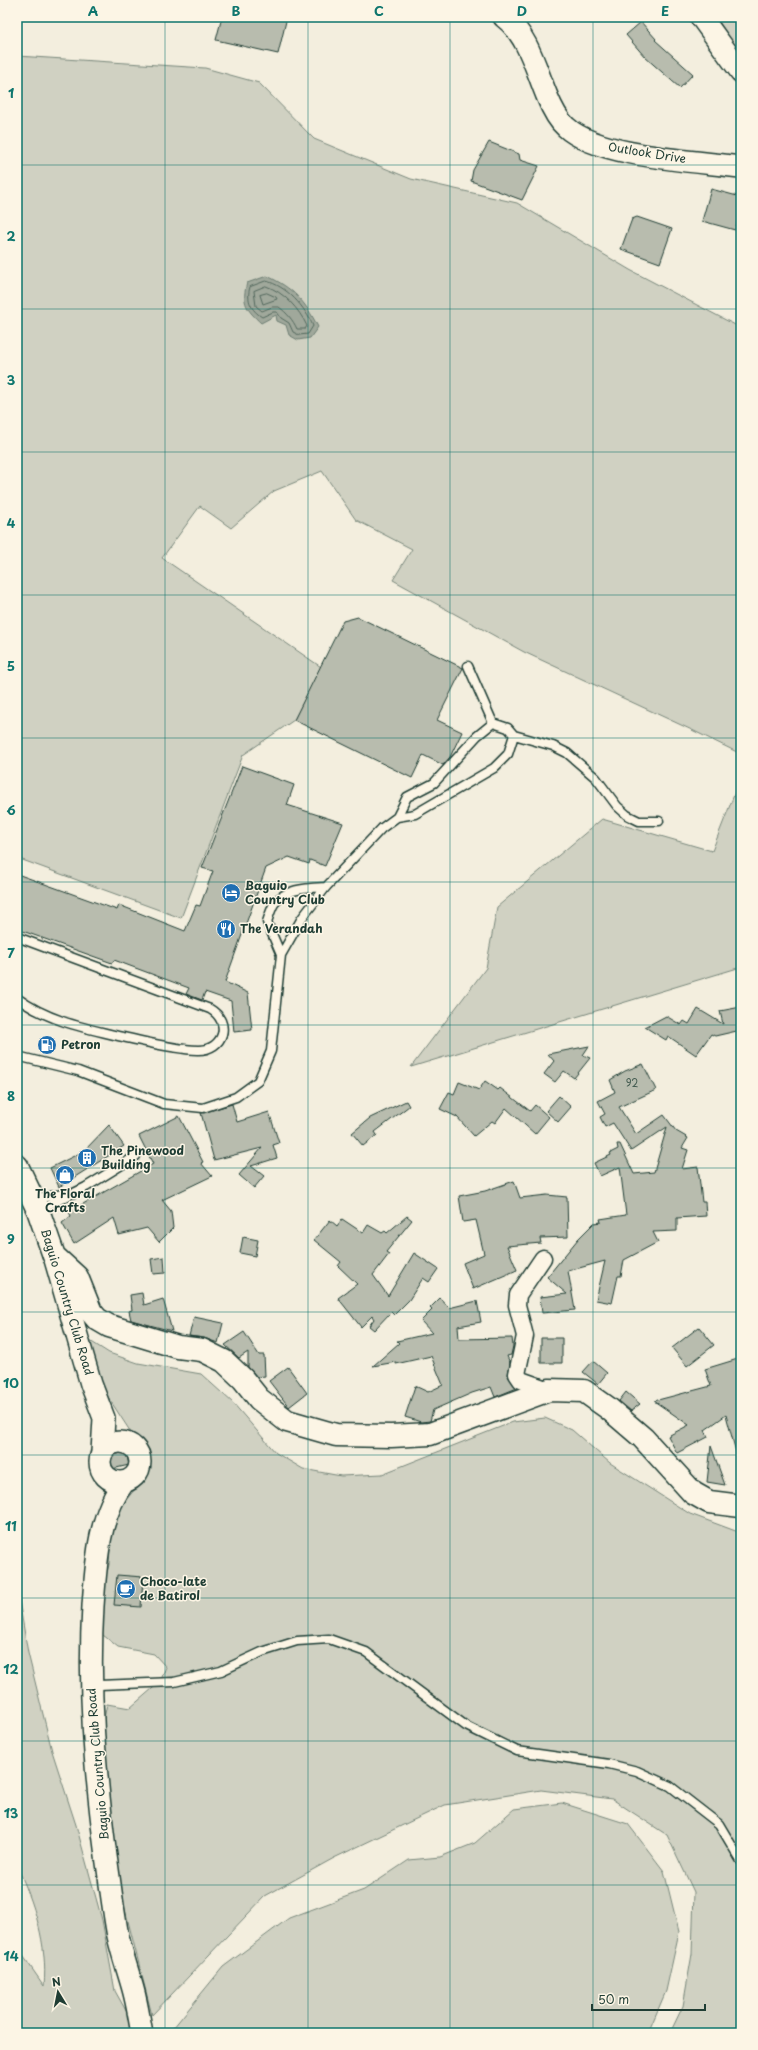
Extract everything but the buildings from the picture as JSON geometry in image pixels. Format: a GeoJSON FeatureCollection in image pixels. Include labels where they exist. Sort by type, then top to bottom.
{"type":"FeatureCollection","features":[{"type":"Feature","properties":{"kind":"main road","name":"Baguio Country Club Road"},"geometry":{"type":"LineString","coordinates":[[17,1166],[36,1205],[54,1256]]}},
{"type":"Feature","properties":{"kind":"main road"},"geometry":{"type":"LineString","coordinates":[[54,1256],[77,1277],[91,1312],[97,1319],[109,1326],[178,1347],[202,1350],[224,1361],[243,1379],[259,1399],[287,1421],[336,1435],[359,1436],[430,1434],[549,1390],[584,1390],[608,1408],[642,1438],[692,1492],[709,1502],[741,1506]]}},
{"type":"Feature","properties":{"kind":"street","name":"Outlook Drive"},"geometry":{"type":"LineString","coordinates":[[504,17],[523,37],[551,106],[566,127],[593,143],[622,152],[741,167]]}},
{"type":"Feature","properties":{"kind":"street"},"geometry":{"type":"LineString","coordinates":[[701,17],[741,72]]}},
{"type":"Feature","properties":{"kind":"street","name":"Baguio Country Club Road"},"geometry":{"type":"LineString","coordinates":[[54,1256],[91,1384],[104,1418],[128,1443]]}},
{"type":"Feature","properties":{"kind":"street"},"geometry":{"type":"LineString","coordinates":[[543,1258],[518,1295],[516,1304],[525,1336],[517,1374],[522,1380],[549,1390]]}},
{"type":"Feature","properties":{"kind":"street","name":"Baguio Country Club Road"},"geometry":{"type":"LineString","coordinates":[[102,1452],[104,1418]]}},
{"type":"Feature","properties":{"kind":"street"},"geometry":{"type":"LineString","coordinates":[[114,1442],[128,1443],[137,1450],[140,1464],[134,1477],[116,1486],[101,1470],[100,1459],[102,1452],[107,1446],[114,1442]]}},
{"type":"Feature","properties":{"kind":"street","name":"Baguio Country Club Road"},"geometry":{"type":"LineString","coordinates":[[116,1486],[101,1537],[95,1573],[90,1683],[98,1793],[118,1937],[133,1989],[142,2033]]}},
{"type":"Feature","properties":{"kind":"lane"},"geometry":{"type":"LineString","coordinates":[[468,666],[493,723],[508,728],[514,735],[553,746],[567,754],[596,778],[617,806],[627,815],[639,821],[659,821]]}},
{"type":"Feature","properties":{"kind":"lane"},"geometry":{"type":"LineString","coordinates":[[397,817],[407,797],[434,783],[473,740],[493,723]]}},
{"type":"Feature","properties":{"kind":"lane"},"geometry":{"type":"LineString","coordinates":[[17,1056],[78,1071],[164,1104],[203,1108],[236,1097],[258,1080],[271,1051],[281,955],[302,918],[326,887],[382,828],[397,817],[414,814],[494,768],[508,754],[514,735]]}},
{"type":"Feature","properties":{"kind":"lane"},"geometry":{"type":"LineString","coordinates":[[281,955],[267,922],[274,904],[284,895],[303,888],[326,887]]}},
{"type":"Feature","properties":{"kind":"lane"},"geometry":{"type":"LineString","coordinates":[[17,937],[210,1009],[217,1014],[222,1021],[223,1033],[219,1041],[212,1047],[200,1050],[164,1046],[68,1024],[36,1011],[17,998]]}},
{"type":"Feature","properties":{"kind":"lane"},"geometry":{"type":"LineString","coordinates":[[36,1205],[86,1187],[136,1156]]}},
{"type":"Feature","properties":{"kind":"lane"},"geometry":{"type":"LineString","coordinates":[[90,1683],[99,1685],[174,1682],[221,1671],[262,1652],[297,1641],[329,1639],[366,1652],[466,1726],[517,1751],[609,1764],[638,1771],[670,1786],[720,1824],[741,1862]]}},
{"type":"Feature","properties":{"kind":"shaded area"},"geometry":{"type":"Polygon","coordinates":[[[716,17],[741,17],[741,55],[716,17]]]}},
{"type":"Feature","properties":{"kind":"shaded area"},"geometry":{"type":"Polygon","coordinates":[[[17,56],[205,68],[259,83],[314,139],[411,179],[517,203],[630,270],[741,328],[741,754],[524,652],[393,580],[412,549],[356,520],[322,471],[274,491],[231,528],[200,506],[162,558],[321,667],[294,720],[243,755],[181,918],[17,858],[17,56]]]}},
{"type":"Feature","properties":{"kind":"shaded area"},"geometry":{"type":"Polygon","coordinates":[[[741,777],[741,967],[411,1067],[486,968],[497,907],[602,819],[712,851],[741,777]]]}},
{"type":"Feature","properties":{"kind":"shaded area"},"geometry":{"type":"Polygon","coordinates":[[[90,1341],[109,1353],[138,1363],[201,1374],[233,1403],[276,1453],[303,1469],[341,1476],[382,1474],[513,1422],[545,1418],[572,1430],[610,1463],[690,1514],[741,1533],[741,2033],[670,2033],[683,2006],[692,1954],[694,1892],[667,1835],[612,1799],[541,1790],[445,1805],[334,1858],[265,1896],[152,2015],[116,1874],[100,1738],[107,1704],[130,1708],[160,1682],[166,1667],[154,1654],[118,1647],[98,1631],[101,1595],[109,1565],[111,1535],[120,1507],[136,1488],[141,1460],[130,1431],[97,1380],[90,1341]]]}},
{"type":"Feature","properties":{"kind":"shaded area"},"geometry":{"type":"Polygon","coordinates":[[[17,1588],[28,1653],[52,1751],[76,1825],[102,1920],[115,1991],[129,2016],[134,2033],[17,2033],[17,1947],[44,1986],[45,1971],[42,1940],[34,1909],[17,1866],[17,1588]]]}},
{"type":"Feature","properties":{"kind":"shaded area"},"geometry":{"type":"Polygon","coordinates":[[[562,1803],[628,1824],[664,1871],[679,1932],[666,1991],[648,2033],[169,2033],[223,1967],[289,1918],[364,1890],[409,1860],[440,1857],[475,1843],[514,1809],[562,1803]]]}},
{"type":"Feature","properties":{"kind":"water"},"geometry":{"type":"Polygon","coordinates":[[[267,276],[284,285],[297,296],[308,310],[318,327],[310,338],[298,340],[289,335],[286,325],[277,321],[276,315],[261,323],[246,306],[245,290],[247,283],[267,276]]]}},
{"type":"Feature","properties":{"kind":"place","name":"Baguio Country Club"},"geometry":{"type":"Point","coordinates":[231,893]}},
{"type":"Feature","properties":{"kind":"place","name":"The Verandah"},"geometry":{"type":"Point","coordinates":[226,929]}},
{"type":"Feature","properties":{"kind":"place","name":"Petron"},"geometry":{"type":"Point","coordinates":[47,1045]}},
{"type":"Feature","properties":{"kind":"place","name":"The Pinewood Building"},"geometry":{"type":"Point","coordinates":[87,1158]}},
{"type":"Feature","properties":{"kind":"place","name":"The Floral Crafts"},"geometry":{"type":"Point","coordinates":[65,1175]}},
{"type":"Feature","properties":{"kind":"place","name":"Choco-late de Batirol"},"geometry":{"type":"Point","coordinates":[126,1589]}}]}
